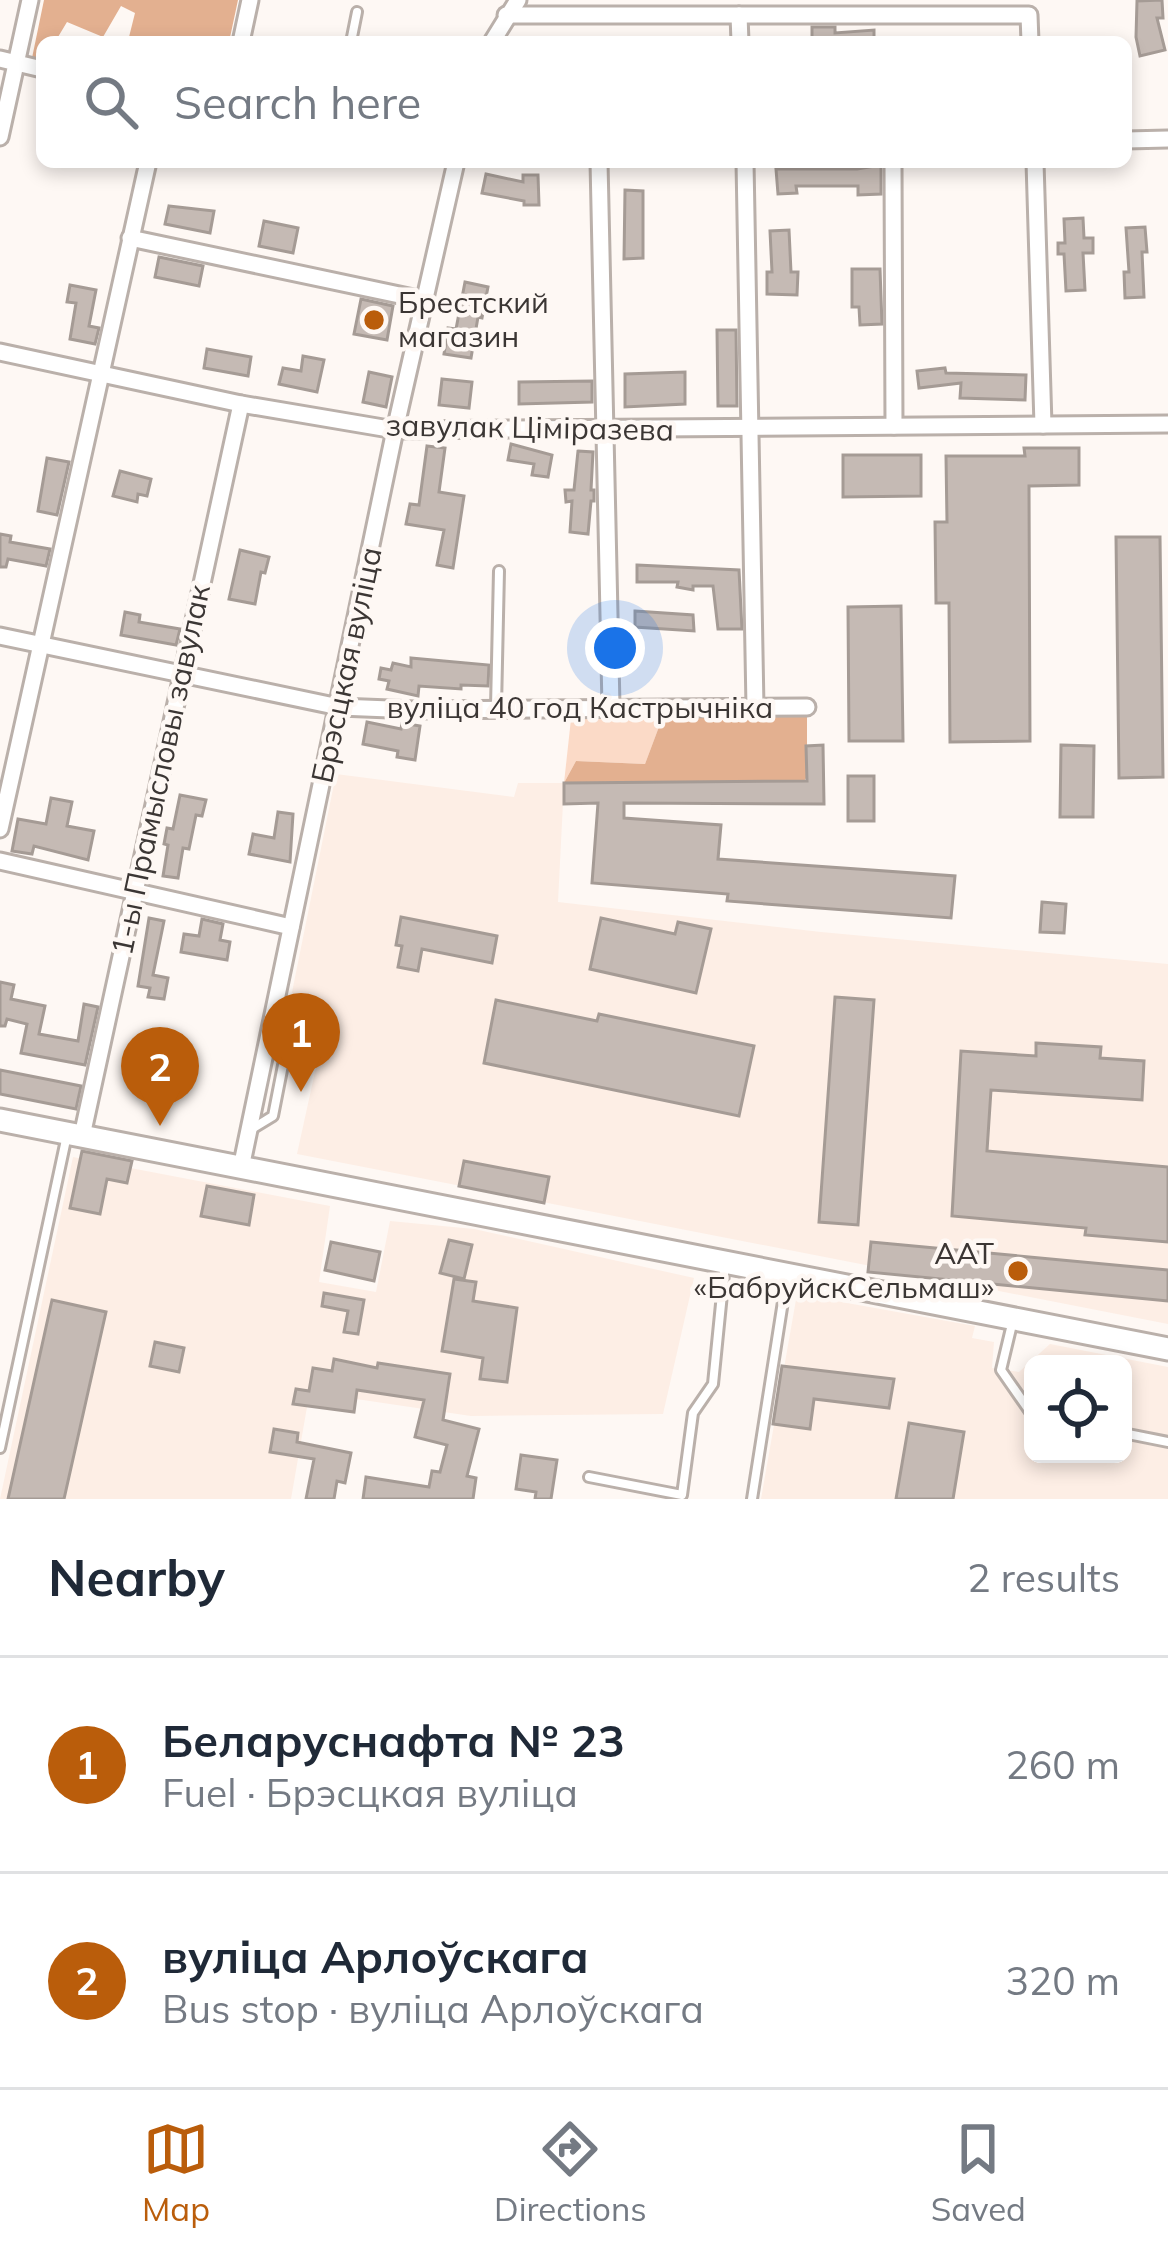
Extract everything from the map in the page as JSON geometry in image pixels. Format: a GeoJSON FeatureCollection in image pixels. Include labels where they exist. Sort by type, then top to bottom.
{"type":"FeatureCollection","features":[{"type":"Feature","properties":{"kind":"street"},"geometry":{"type":"LineString","coordinates":[[0,137],[8,61],[30,0]]}},
{"type":"Feature","properties":{"kind":"street"},"geometry":{"type":"LineString","coordinates":[[243,36],[250,0]]}},
{"type":"Feature","properties":{"kind":"street"},"geometry":{"type":"LineString","coordinates":[[495,36],[518,0]]}},
{"type":"Feature","properties":{"kind":"street"},"geometry":{"type":"LineString","coordinates":[[506,15],[1029,15],[1030,36]]}},
{"type":"Feature","properties":{"kind":"street"},"geometry":{"type":"LineString","coordinates":[[739,15],[740,36]]}},
{"type":"Feature","properties":{"kind":"street"},"geometry":{"type":"LineString","coordinates":[[1132,140],[1168,139]]}},
{"type":"Feature","properties":{"kind":"street"},"geometry":{"type":"LineString","coordinates":[[0,829],[147,168]]}},
{"type":"Feature","properties":{"kind":"street","name":"Брэсцкая вуліца"},"geometry":{"type":"LineString","coordinates":[[241,1168],[394,430],[455,168]]}},
{"type":"Feature","properties":{"kind":"street"},"geometry":{"type":"LineString","coordinates":[[599,168],[611,706]]}},
{"type":"Feature","properties":{"kind":"street"},"geometry":{"type":"LineString","coordinates":[[745,168],[755,707]]}},
{"type":"Feature","properties":{"kind":"street"},"geometry":{"type":"LineString","coordinates":[[893,168],[894,426]]}},
{"type":"Feature","properties":{"kind":"street"},"geometry":{"type":"LineString","coordinates":[[1035,168],[1042,425]]}},
{"type":"Feature","properties":{"kind":"street"},"geometry":{"type":"LineString","coordinates":[[130,238],[423,300]]}},
{"type":"Feature","properties":{"kind":"street","name":"завулак Ціміразева"},"geometry":{"type":"LineString","coordinates":[[0,352],[241,404],[394,430],[1168,424]]}},
{"type":"Feature","properties":{"kind":"street","name":"1-ы Прамысловы завулак"},"geometry":{"type":"LineString","coordinates":[[75,1135],[241,404]]}},
{"type":"Feature","properties":{"kind":"street","name":"вуліца 40 год Кастрычніка"},"geometry":{"type":"LineString","coordinates":[[0,636],[339,707],[807,707]]}},
{"type":"Feature","properties":{"kind":"street"},"geometry":{"type":"LineString","coordinates":[[0,861],[291,927]]}},
{"type":"Feature","properties":{"kind":"street"},"geometry":{"type":"LineString","coordinates":[[0,1120],[1168,1349]]}},
{"type":"Feature","properties":{"kind":"lane"},"geometry":{"type":"LineString","coordinates":[[352,36],[357,12]]}},
{"type":"Feature","properties":{"kind":"lane"},"geometry":{"type":"LineString","coordinates":[[496,709],[499,572]]}},
{"type":"Feature","properties":{"kind":"lane"},"geometry":{"type":"LineString","coordinates":[[0,1448],[75,1135]]}},
{"type":"Feature","properties":{"kind":"lane"},"geometry":{"type":"LineString","coordinates":[[589,1477],[682,1495],[692,1413],[713,1384],[726,1262]]}},
{"type":"Feature","properties":{"kind":"lane"},"geometry":{"type":"LineString","coordinates":[[752,1499],[787,1274]]}},
{"type":"Feature","properties":{"kind":"lane"},"geometry":{"type":"LineString","coordinates":[[1014,1318],[1001,1370],[1024,1402]]}},
{"type":"Feature","properties":{"kind":"lane"},"geometry":{"type":"LineString","coordinates":[[1132,1435],[1168,1442]]}},
{"type":"Feature","properties":{"kind":"shaded area"},"geometry":{"type":"Polygon","coordinates":[[[44,0],[238,0],[230,36],[129,36],[135,13],[121,6],[104,36],[67,22],[59,36],[37,36],[44,0]]]}},
{"type":"Feature","properties":{"kind":"shaded area"},"geometry":{"type":"Polygon","coordinates":[[[663,716],[645,764],[576,761],[564,783],[571,719],[663,716]]]}},
{"type":"Feature","properties":{"kind":"shaded area"},"geometry":{"type":"Polygon","coordinates":[[[663,716],[807,717],[807,777],[804,781],[564,783],[576,761],[645,764],[663,716]]]}},
{"type":"Feature","properties":{"kind":"shaded area"},"geometry":{"type":"Polygon","coordinates":[[[336,774],[514,797],[518,783],[564,783],[558,902],[1168,964],[1168,1324],[297,1154],[325,1026],[287,1017],[336,774]]]}},
{"type":"Feature","properties":{"kind":"shaded area"},"geometry":{"type":"Polygon","coordinates":[[[73,1157],[330,1206],[319,1282],[376,1292],[390,1221],[474,1229],[694,1278],[663,1414],[471,1416],[356,1399],[354,1412],[307,1407],[291,1499],[0,1499],[73,1157]]]}},
{"type":"Feature","properties":{"kind":"shaded area"},"geometry":{"type":"Polygon","coordinates":[[[797,1294],[975,1326],[972,1338],[994,1342],[992,1368],[1019,1372],[1024,1367],[1024,1463],[1132,1463],[1132,1360],[1168,1367],[1168,1499],[761,1499],[797,1294]]]}},
{"type":"Feature","properties":{"kind":"shaded area"},"geometry":{"type":"Polygon","coordinates":[[[1050,1344],[1106,1355],[1038,1355],[1050,1344]]]}},
{"type":"Feature","properties":{"kind":"building"},"geometry":{"type":"Polygon","coordinates":[[[1162,0],[1163,18],[1157,18],[1165,50],[1140,56],[1137,1],[1162,0]]]}},
{"type":"Feature","properties":{"kind":"building"},"geometry":{"type":"Polygon","coordinates":[[[812,27],[835,27],[835,33],[874,30],[874,36],[812,36],[812,27]]]}},
{"type":"Feature","properties":{"kind":"building"},"geometry":{"type":"Polygon","coordinates":[[[881,168],[881,194],[858,195],[858,186],[796,186],[797,193],[778,194],[776,169],[881,168]]]}},
{"type":"Feature","properties":{"kind":"building"},"geometry":{"type":"Polygon","coordinates":[[[486,174],[523,182],[523,175],[538,175],[539,205],[482,193],[486,174]]]}},
{"type":"Feature","properties":{"kind":"building"},"geometry":{"type":"Polygon","coordinates":[[[625,190],[643,191],[643,258],[624,259],[625,190]]]}},
{"type":"Feature","properties":{"kind":"building"},"geometry":{"type":"Polygon","coordinates":[[[169,206],[214,211],[210,233],[165,224],[169,206]]]}},
{"type":"Feature","properties":{"kind":"building"},"geometry":{"type":"Polygon","coordinates":[[[1083,218],[1084,238],[1093,238],[1093,253],[1083,253],[1085,290],[1066,291],[1064,254],[1058,254],[1058,243],[1065,243],[1064,219],[1083,218]]]}},
{"type":"Feature","properties":{"kind":"building"},"geometry":{"type":"Polygon","coordinates":[[[264,221],[298,228],[293,253],[259,246],[264,221]]]}},
{"type":"Feature","properties":{"kind":"building"},"geometry":{"type":"Polygon","coordinates":[[[1145,227],[1144,297],[1125,298],[1124,272],[1129,272],[1126,228],[1145,227]]]}},
{"type":"Feature","properties":{"kind":"building"},"geometry":{"type":"Polygon","coordinates":[[[789,230],[791,272],[798,272],[797,295],[767,294],[767,272],[772,272],[770,231],[789,230]]]}},
{"type":"Feature","properties":{"kind":"building"},"geometry":{"type":"Polygon","coordinates":[[[159,257],[203,266],[199,286],[155,277],[159,257]]]}},
{"type":"Feature","properties":{"kind":"building"},"geometry":{"type":"Polygon","coordinates":[[[852,269],[880,269],[882,324],[860,325],[859,307],[852,307],[852,269]]]}},
{"type":"Feature","properties":{"kind":"building"},"geometry":{"type":"Polygon","coordinates":[[[465,282],[488,287],[471,358],[444,354],[448,328],[456,329],[465,282]]]}},
{"type":"Feature","properties":{"kind":"building"},"geometry":{"type":"Polygon","coordinates":[[[70,285],[96,290],[89,326],[99,328],[95,344],[70,339],[76,303],[67,302],[70,285]]]}},
{"type":"Feature","properties":{"kind":"building","name":"Брестский магазин"},"geometry":{"type":"Polygon","coordinates":[[[361,299],[393,306],[387,340],[354,334],[361,299]]]}},
{"type":"Feature","properties":{"kind":"building"},"geometry":{"type":"Polygon","coordinates":[[[717,330],[736,330],[737,406],[718,406],[717,330]]]}},
{"type":"Feature","properties":{"kind":"building"},"geometry":{"type":"Polygon","coordinates":[[[207,349],[251,357],[248,376],[204,368],[207,349]]]}},
{"type":"Feature","properties":{"kind":"building"},"geometry":{"type":"Polygon","coordinates":[[[303,356],[324,360],[317,392],[279,384],[283,368],[301,371],[303,356]]]}},
{"type":"Feature","properties":{"kind":"building"},"geometry":{"type":"Polygon","coordinates":[[[945,368],[946,373],[1026,375],[1025,400],[960,398],[961,383],[919,388],[917,371],[945,368]]]}},
{"type":"Feature","properties":{"kind":"building"},"geometry":{"type":"Polygon","coordinates":[[[369,372],[392,377],[386,407],[363,402],[369,372]]]}},
{"type":"Feature","properties":{"kind":"building"},"geometry":{"type":"Polygon","coordinates":[[[685,372],[685,404],[625,407],[625,374],[685,372]]]}},
{"type":"Feature","properties":{"kind":"building"},"geometry":{"type":"Polygon","coordinates":[[[442,379],[472,382],[469,408],[439,405],[442,379]]]}},
{"type":"Feature","properties":{"kind":"building"},"geometry":{"type":"Polygon","coordinates":[[[592,381],[592,402],[519,404],[519,382],[592,381]]]}},
{"type":"Feature","properties":{"kind":"building"},"geometry":{"type":"Polygon","coordinates":[[[511,444],[552,455],[548,477],[532,475],[534,464],[508,460],[511,444]]]}},
{"type":"Feature","properties":{"kind":"building"},"geometry":{"type":"Polygon","coordinates":[[[427,446],[445,448],[439,492],[464,496],[453,568],[437,565],[444,530],[406,524],[410,504],[419,505],[427,446]]]}},
{"type":"Feature","properties":{"kind":"building"},"geometry":{"type":"Polygon","coordinates":[[[1024,448],[1079,448],[1079,485],[1029,486],[1030,741],[950,742],[949,603],[936,603],[935,522],[947,522],[946,456],[1025,456],[1024,448]]]}},
{"type":"Feature","properties":{"kind":"building"},"geometry":{"type":"Polygon","coordinates":[[[578,451],[593,452],[594,501],[588,534],[570,532],[572,501],[566,502],[565,490],[574,490],[578,451]]]}},
{"type":"Feature","properties":{"kind":"building"},"geometry":{"type":"Polygon","coordinates":[[[843,455],[921,455],[921,496],[843,497],[843,455]]]}},
{"type":"Feature","properties":{"kind":"building"},"geometry":{"type":"Polygon","coordinates":[[[47,458],[69,462],[57,515],[38,511],[47,458]]]}},
{"type":"Feature","properties":{"kind":"building"},"geometry":{"type":"Polygon","coordinates":[[[120,471],[151,479],[147,496],[138,494],[137,502],[113,496],[120,471]]]}},
{"type":"Feature","properties":{"kind":"building"},"geometry":{"type":"Polygon","coordinates":[[[0,534],[11,536],[10,542],[50,549],[46,566],[8,559],[6,567],[0,567],[0,534]]]}},
{"type":"Feature","properties":{"kind":"building"},"geometry":{"type":"Polygon","coordinates":[[[1116,537],[1160,537],[1163,777],[1119,778],[1116,537]]]}},
{"type":"Feature","properties":{"kind":"building"},"geometry":{"type":"Polygon","coordinates":[[[240,550],[269,557],[255,604],[229,599],[240,550]]]}},
{"type":"Feature","properties":{"kind":"building"},"geometry":{"type":"Polygon","coordinates":[[[637,565],[739,570],[742,629],[718,629],[713,586],[693,586],[693,590],[677,587],[678,582],[637,582],[637,565]]]}},
{"type":"Feature","properties":{"kind":"building"},"geometry":{"type":"Polygon","coordinates":[[[901,606],[903,741],[849,741],[848,607],[901,606]]]}},
{"type":"Feature","properties":{"kind":"building"},"geometry":{"type":"Polygon","coordinates":[[[635,611],[693,615],[694,631],[635,627],[635,611]]]}},
{"type":"Feature","properties":{"kind":"building"},"geometry":{"type":"Polygon","coordinates":[[[125,612],[140,615],[139,622],[180,629],[176,645],[121,635],[125,612]]]}},
{"type":"Feature","properties":{"kind":"building"},"geometry":{"type":"Polygon","coordinates":[[[411,658],[489,665],[488,686],[419,686],[418,696],[387,689],[389,681],[379,679],[381,668],[391,670],[393,663],[411,667],[411,658]]]}},
{"type":"Feature","properties":{"kind":"building"},"geometry":{"type":"Polygon","coordinates":[[[367,722],[401,729],[402,723],[420,726],[415,760],[397,757],[398,751],[363,744],[367,722]]]}},
{"type":"Feature","properties":{"kind":"building"},"geometry":{"type":"Polygon","coordinates":[[[823,745],[824,804],[624,803],[624,818],[721,825],[718,859],[955,876],[951,918],[727,901],[728,894],[592,883],[598,803],[564,804],[564,783],[807,781],[806,746],[823,745]]]}},
{"type":"Feature","properties":{"kind":"building"},"geometry":{"type":"Polygon","coordinates":[[[1061,745],[1094,746],[1093,817],[1060,817],[1061,745]]]}},
{"type":"Feature","properties":{"kind":"building"},"geometry":{"type":"Polygon","coordinates":[[[848,776],[874,776],[874,821],[848,821],[848,776]]]}},
{"type":"Feature","properties":{"kind":"building"},"geometry":{"type":"Polygon","coordinates":[[[180,795],[206,800],[202,816],[196,815],[189,849],[183,848],[178,878],[163,876],[167,828],[173,829],[180,795]]]}},
{"type":"Feature","properties":{"kind":"building"},"geometry":{"type":"Polygon","coordinates":[[[51,798],[72,802],[67,826],[94,831],[88,860],[34,846],[32,854],[12,851],[18,819],[46,824],[51,798]]]}},
{"type":"Feature","properties":{"kind":"building"},"geometry":{"type":"Polygon","coordinates":[[[278,812],[293,814],[290,862],[249,854],[253,834],[274,838],[278,812]]]}},
{"type":"Feature","properties":{"kind":"building"},"geometry":{"type":"Polygon","coordinates":[[[1042,902],[1066,904],[1064,933],[1040,932],[1042,902]]]}},
{"type":"Feature","properties":{"kind":"building"},"geometry":{"type":"Polygon","coordinates":[[[401,917],[497,936],[492,963],[422,949],[418,971],[398,967],[401,917]]]}},
{"type":"Feature","properties":{"kind":"building"},"geometry":{"type":"Polygon","coordinates":[[[149,918],[164,921],[153,975],[168,978],[164,999],[148,997],[150,988],[138,986],[149,918]]]}},
{"type":"Feature","properties":{"kind":"building"},"geometry":{"type":"Polygon","coordinates":[[[601,918],[675,934],[678,922],[711,929],[696,993],[590,969],[601,918]]]}},
{"type":"Feature","properties":{"kind":"building"},"geometry":{"type":"Polygon","coordinates":[[[202,919],[223,924],[220,940],[230,942],[227,960],[181,952],[184,934],[199,936],[202,919]]]}},
{"type":"Feature","properties":{"kind":"building"},"geometry":{"type":"Polygon","coordinates":[[[0,982],[14,985],[11,999],[45,1006],[39,1034],[78,1041],[84,1004],[98,1007],[85,1065],[21,1053],[27,1024],[7,1019],[0,1026],[0,982]]]}},
{"type":"Feature","properties":{"kind":"building"},"geometry":{"type":"Polygon","coordinates":[[[835,997],[874,1000],[858,1225],[819,1222],[835,997]]]}},
{"type":"Feature","properties":{"kind":"building"},"geometry":{"type":"Polygon","coordinates":[[[496,1000],[597,1021],[599,1014],[754,1046],[739,1116],[484,1063],[496,1000]]]}},
{"type":"Feature","properties":{"kind":"building"},"geometry":{"type":"Polygon","coordinates":[[[1036,1043],[1101,1047],[1100,1058],[1144,1061],[1142,1100],[991,1090],[987,1151],[1168,1167],[1168,1242],[1085,1235],[1086,1228],[952,1216],[961,1051],[1036,1056],[1036,1043]]]}},
{"type":"Feature","properties":{"kind":"building"},"geometry":{"type":"Polygon","coordinates":[[[0,1070],[81,1086],[76,1109],[0,1094],[0,1070]]]}},
{"type":"Feature","properties":{"kind":"building"},"geometry":{"type":"Polygon","coordinates":[[[82,1151],[132,1161],[127,1183],[107,1179],[100,1214],[70,1208],[82,1151]]]}},
{"type":"Feature","properties":{"kind":"building"},"geometry":{"type":"Polygon","coordinates":[[[464,1161],[549,1177],[544,1203],[459,1186],[464,1161]]]}},
{"type":"Feature","properties":{"kind":"building"},"geometry":{"type":"Polygon","coordinates":[[[207,1186],[254,1195],[249,1225],[201,1216],[207,1186]]]}},
{"type":"Feature","properties":{"kind":"building"},"geometry":{"type":"Polygon","coordinates":[[[449,1240],[472,1245],[464,1279],[440,1273],[449,1240]]]}},
{"type":"Feature","properties":{"kind":"building"},"geometry":{"type":"Polygon","coordinates":[[[331,1242],[380,1252],[374,1281],[325,1270],[331,1242]]]}},
{"type":"Feature","properties":{"kind":"building","name":"ААТ «БабруйскСельмаш»"},"geometry":{"type":"Polygon","coordinates":[[[871,1242],[1168,1270],[1168,1301],[868,1272],[871,1242]]]}},
{"type":"Feature","properties":{"kind":"building"},"geometry":{"type":"Polygon","coordinates":[[[454,1279],[476,1282],[473,1301],[517,1308],[507,1382],[480,1379],[483,1358],[442,1351],[454,1279]]]}},
{"type":"Feature","properties":{"kind":"building"},"geometry":{"type":"Polygon","coordinates":[[[324,1293],[364,1300],[358,1334],[344,1332],[348,1311],[322,1306],[324,1293]]]}},
{"type":"Feature","properties":{"kind":"building"},"geometry":{"type":"Polygon","coordinates":[[[52,1300],[106,1312],[64,1499],[8,1499],[52,1300]]]}},
{"type":"Feature","properties":{"kind":"building"},"geometry":{"type":"Polygon","coordinates":[[[155,1342],[184,1348],[179,1372],[150,1366],[155,1342]]]}},
{"type":"Feature","properties":{"kind":"building"},"geometry":{"type":"Polygon","coordinates":[[[334,1359],[450,1374],[443,1420],[479,1429],[467,1476],[476,1478],[473,1499],[363,1499],[366,1477],[429,1487],[432,1471],[440,1472],[447,1445],[415,1437],[424,1400],[357,1390],[354,1412],[293,1404],[296,1389],[309,1391],[313,1368],[332,1371],[334,1359]]]}},
{"type":"Feature","properties":{"kind":"building"},"geometry":{"type":"Polygon","coordinates":[[[782,1366],[894,1379],[889,1408],[814,1399],[810,1429],[773,1424],[782,1366]]]}},
{"type":"Feature","properties":{"kind":"building"},"geometry":{"type":"Polygon","coordinates":[[[909,1423],[964,1432],[953,1499],[896,1499],[909,1423]]]}},
{"type":"Feature","properties":{"kind":"building"},"geometry":{"type":"Polygon","coordinates":[[[274,1429],[298,1433],[297,1442],[351,1453],[345,1483],[337,1481],[334,1499],[306,1499],[314,1459],[270,1452],[274,1429]]]}},
{"type":"Feature","properties":{"kind":"building"},"geometry":{"type":"Polygon","coordinates":[[[521,1455],[557,1460],[551,1499],[535,1499],[536,1492],[516,1489],[521,1455]]]}},
{"type":"Feature","properties":{"kind":"place","name":"Брестский магазин"},"geometry":{"type":"Point","coordinates":[374,320]}},
{"type":"Feature","properties":{"kind":"place","name":"Беларуснафта № 23"},"geometry":{"type":"Point","coordinates":[301,1092]}},
{"type":"Feature","properties":{"kind":"place","name":"вуліца Арлоўскага"},"geometry":{"type":"Point","coordinates":[160,1126]}},
{"type":"Feature","properties":{"kind":"place","name":"ААТ «БабруйскСельмаш»"},"geometry":{"type":"Point","coordinates":[1018,1271]}}]}
